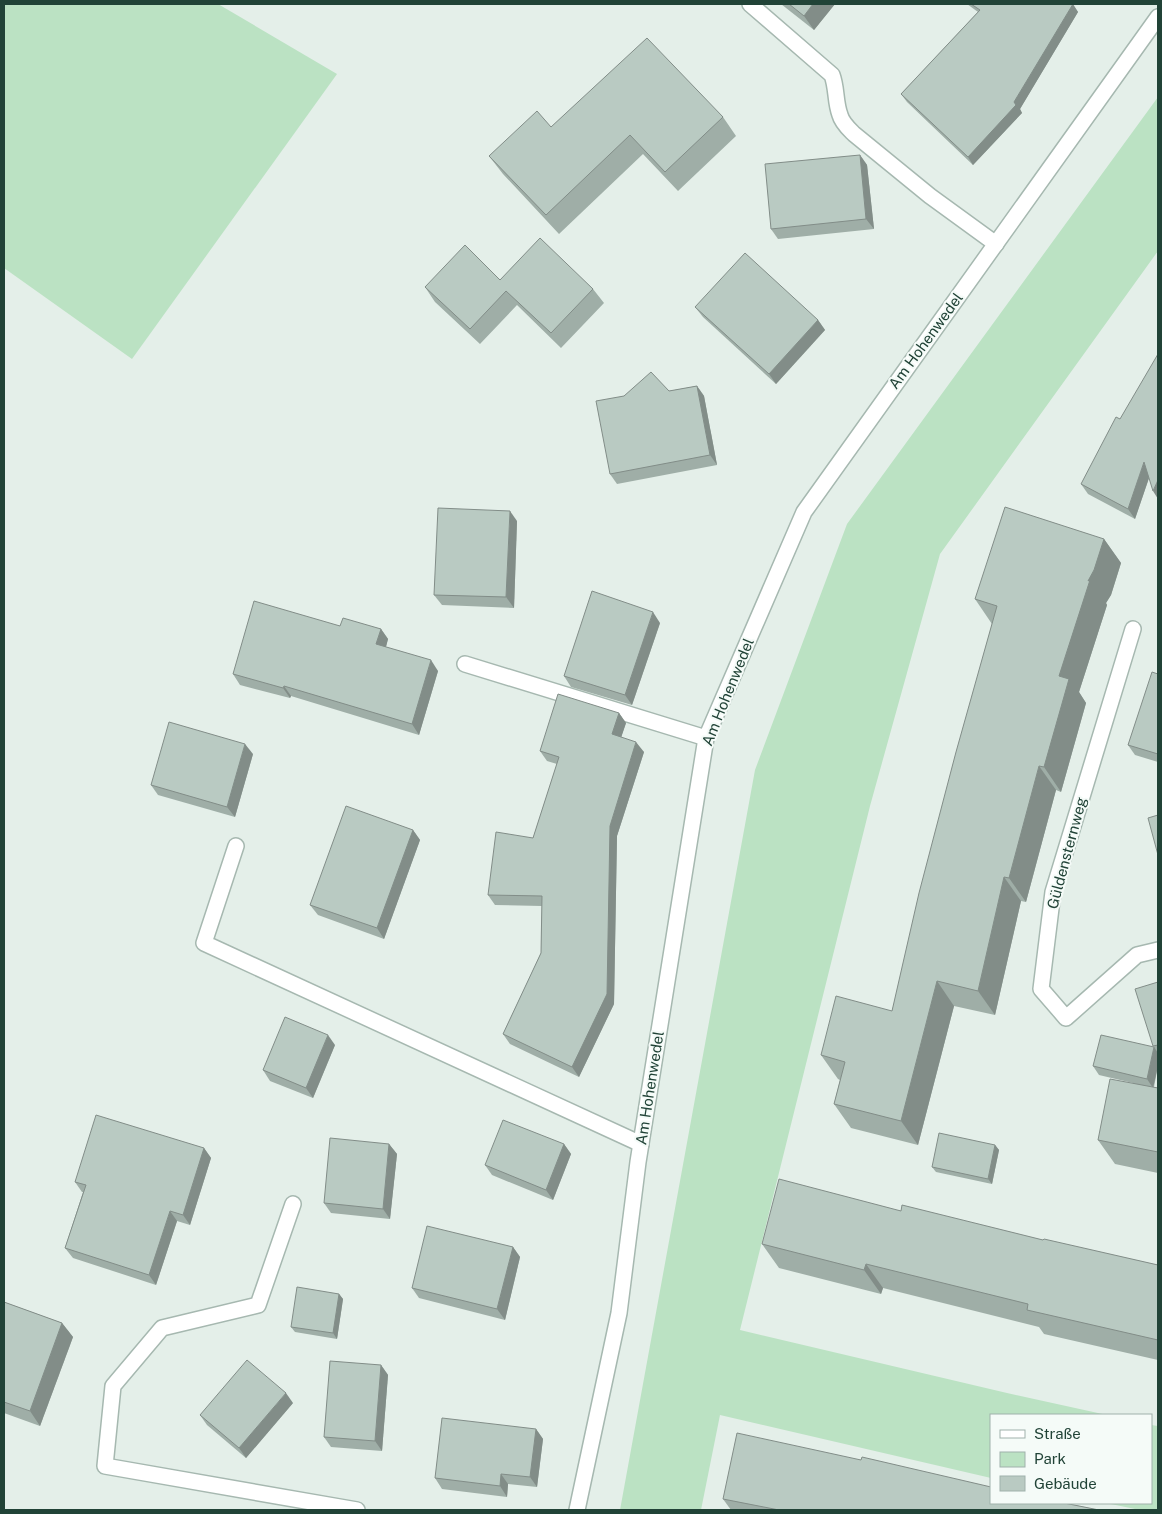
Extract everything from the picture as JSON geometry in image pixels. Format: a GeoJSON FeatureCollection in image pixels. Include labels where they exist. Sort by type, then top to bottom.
{"type":"FeatureCollection","features":[{"type":"Feature","properties":{"kind":"street"},"geometry":{"type":"LineString","coordinates":[[750,4],[832,75],[836,84],[840,116],[850,130],[930,196],[996,244]]}},
{"type":"Feature","properties":{"kind":"street","name":"Am Hohenwedel"},"geometry":{"type":"LineString","coordinates":[[577,1510],[619,1313],[641,1144],[706,738],[804,512],[1158,17]]}},
{"type":"Feature","properties":{"kind":"street","name":"Güldensternweg"},"geometry":{"type":"LineString","coordinates":[[1133,629],[1053,892],[1041,988],[1066,1018],[1137,955],[1158,950]]}},
{"type":"Feature","properties":{"kind":"street"},"geometry":{"type":"LineString","coordinates":[[465,664],[706,738]]}},
{"type":"Feature","properties":{"kind":"street"},"geometry":{"type":"LineString","coordinates":[[236,846],[204,943],[641,1144]]}},
{"type":"Feature","properties":{"kind":"street"},"geometry":{"type":"LineString","coordinates":[[293,1204],[258,1305],[162,1328],[113,1386],[105,1466],[358,1510]]}},
{"type":"Feature","properties":{"kind":"green space"},"geometry":{"type":"Polygon","coordinates":[[[4,4],[218,4],[337,74],[132,359],[4,268],[4,4]]]}},
{"type":"Feature","properties":{"kind":"green space"},"geometry":{"type":"Polygon","coordinates":[[[1158,97],[1158,251],[940,554],[870,806],[740,1330],[1102,1414],[990,1414],[990,1478],[720,1415],[701,1510],[620,1510],[755,770],[847,524],[1158,97]]]}},
{"type":"Feature","properties":{"kind":"green space"},"geometry":{"type":"Polygon","coordinates":[[[1152,1425],[1158,1426],[1158,1510],[1140,1510],[1111,1504],[1152,1504],[1152,1425]]]}},
{"type":"Feature","properties":{"kind":"building"},"geometry":{"type":"Polygon","coordinates":[[[789,4],[813,4],[804,16],[789,4]]]}},
{"type":"Feature","properties":{"kind":"building"},"geometry":{"type":"Polygon","coordinates":[[[971,4],[1073,4],[1014,102],[1016,105],[968,157],[901,94],[980,10],[971,4]]]}},
{"type":"Feature","properties":{"kind":"building"},"geometry":{"type":"Polygon","coordinates":[[[647,38],[723,117],[665,172],[630,135],[546,215],[489,156],[537,111],[551,127],[647,38]]]}},
{"type":"Feature","properties":{"kind":"building"},"geometry":{"type":"Polygon","coordinates":[[[860,155],[866,219],[771,229],[765,164],[860,155]]]}},
{"type":"Feature","properties":{"kind":"building"},"geometry":{"type":"Polygon","coordinates":[[[540,238],[593,289],[551,333],[506,291],[470,329],[425,287],[465,245],[500,280],[540,238]]]}},
{"type":"Feature","properties":{"kind":"building"},"geometry":{"type":"Polygon","coordinates":[[[745,253],[818,320],[769,374],[695,307],[745,253]]]}},
{"type":"Feature","properties":{"kind":"building"},"geometry":{"type":"Polygon","coordinates":[[[1158,354],[1158,480],[1153,491],[1144,462],[1128,509],[1081,484],[1116,417],[1120,419],[1158,354]]]}},
{"type":"Feature","properties":{"kind":"building"},"geometry":{"type":"Polygon","coordinates":[[[651,372],[669,391],[697,386],[710,455],[610,474],[596,401],[624,396],[651,372]]]}},
{"type":"Feature","properties":{"kind":"building"},"geometry":{"type":"Polygon","coordinates":[[[1005,507],[1104,539],[1094,570],[1088,581],[1090,580],[1059,676],[1069,679],[1044,767],[1039,766],[1009,878],[1004,877],[978,991],[937,981],[901,1121],[834,1104],[845,1062],[821,1055],[836,996],[892,1011],[919,893],[997,606],[975,599],[1005,507]]]}},
{"type":"Feature","properties":{"kind":"building"},"geometry":{"type":"Polygon","coordinates":[[[438,508],[510,511],[506,597],[434,595],[438,508]]]}},
{"type":"Feature","properties":{"kind":"building"},"geometry":{"type":"Polygon","coordinates":[[[592,591],[653,612],[625,695],[564,676],[592,591]]]}},
{"type":"Feature","properties":{"kind":"building"},"geometry":{"type":"Polygon","coordinates":[[[254,601],[340,626],[343,618],[381,629],[376,644],[431,660],[412,724],[284,686],[283,688],[233,674],[254,601]]]}},
{"type":"Feature","properties":{"kind":"building"},"geometry":{"type":"Polygon","coordinates":[[[1152,672],[1158,674],[1158,754],[1128,745],[1152,672]]]}},
{"type":"Feature","properties":{"kind":"building"},"geometry":{"type":"Polygon","coordinates":[[[558,694],[619,713],[612,734],[636,742],[610,826],[607,994],[572,1067],[503,1034],[541,953],[542,896],[488,895],[496,832],[533,838],[559,757],[540,751],[558,694]]]}},
{"type":"Feature","properties":{"kind":"building"},"geometry":{"type":"Polygon","coordinates":[[[169,722],[245,744],[227,807],[151,785],[169,722]]]}},
{"type":"Feature","properties":{"kind":"building"},"geometry":{"type":"Polygon","coordinates":[[[346,806],[413,830],[377,928],[310,905],[346,806]]]}},
{"type":"Feature","properties":{"kind":"building"},"geometry":{"type":"Polygon","coordinates":[[[1158,815],[1158,855],[1148,818],[1158,815]]]}},
{"type":"Feature","properties":{"kind":"building"},"geometry":{"type":"Polygon","coordinates":[[[1158,982],[1158,1045],[1153,1046],[1135,989],[1158,982]]]}},
{"type":"Feature","properties":{"kind":"building"},"geometry":{"type":"Polygon","coordinates":[[[285,1017],[328,1035],[306,1088],[263,1070],[285,1017]]]}},
{"type":"Feature","properties":{"kind":"building"},"geometry":{"type":"Polygon","coordinates":[[[1101,1035],[1154,1047],[1147,1079],[1093,1066],[1101,1035]]]}},
{"type":"Feature","properties":{"kind":"building"},"geometry":{"type":"Polygon","coordinates":[[[1110,1079],[1158,1088],[1158,1152],[1098,1140],[1110,1079]]]}},
{"type":"Feature","properties":{"kind":"building"},"geometry":{"type":"Polygon","coordinates":[[[96,1115],[204,1148],[183,1215],[170,1211],[149,1275],[65,1248],[86,1185],[75,1182],[96,1115]]]}},
{"type":"Feature","properties":{"kind":"building"},"geometry":{"type":"Polygon","coordinates":[[[503,1120],[564,1144],[546,1190],[485,1165],[503,1120]]]}},
{"type":"Feature","properties":{"kind":"building"},"geometry":{"type":"Polygon","coordinates":[[[939,1133],[995,1145],[988,1179],[932,1167],[939,1133]]]}},
{"type":"Feature","properties":{"kind":"building"},"geometry":{"type":"Polygon","coordinates":[[[330,1138],[389,1144],[383,1209],[324,1203],[330,1138]]]}},
{"type":"Feature","properties":{"kind":"building"},"geometry":{"type":"Polygon","coordinates":[[[779,1179],[901,1211],[902,1205],[1043,1240],[1158,1265],[1158,1340],[1027,1310],[1028,1304],[866,1264],[864,1270],[762,1244],[779,1179]]]}},
{"type":"Feature","properties":{"kind":"building"},"geometry":{"type":"Polygon","coordinates":[[[427,1226],[513,1247],[497,1309],[412,1288],[427,1226]]]}},
{"type":"Feature","properties":{"kind":"building"},"geometry":{"type":"Polygon","coordinates":[[[297,1287],[339,1294],[333,1333],[291,1327],[297,1287]]]}},
{"type":"Feature","properties":{"kind":"building"},"geometry":{"type":"Polygon","coordinates":[[[4,1302],[62,1323],[30,1411],[4,1402],[4,1302]]]}},
{"type":"Feature","properties":{"kind":"building"},"geometry":{"type":"Polygon","coordinates":[[[247,1360],[286,1393],[239,1448],[200,1415],[247,1360]]]}},
{"type":"Feature","properties":{"kind":"building"},"geometry":{"type":"Polygon","coordinates":[[[330,1361],[381,1365],[375,1441],[324,1437],[330,1361]]]}},
{"type":"Feature","properties":{"kind":"building"},"geometry":{"type":"Polygon","coordinates":[[[442,1418],[536,1429],[530,1477],[501,1474],[500,1486],[435,1478],[442,1418]]]}},
{"type":"Feature","properties":{"kind":"building"},"geometry":{"type":"Polygon","coordinates":[[[737,1433],[861,1460],[862,1457],[990,1487],[990,1504],[1069,1504],[1099,1510],[779,1510],[723,1499],[737,1433]]]}}]}
